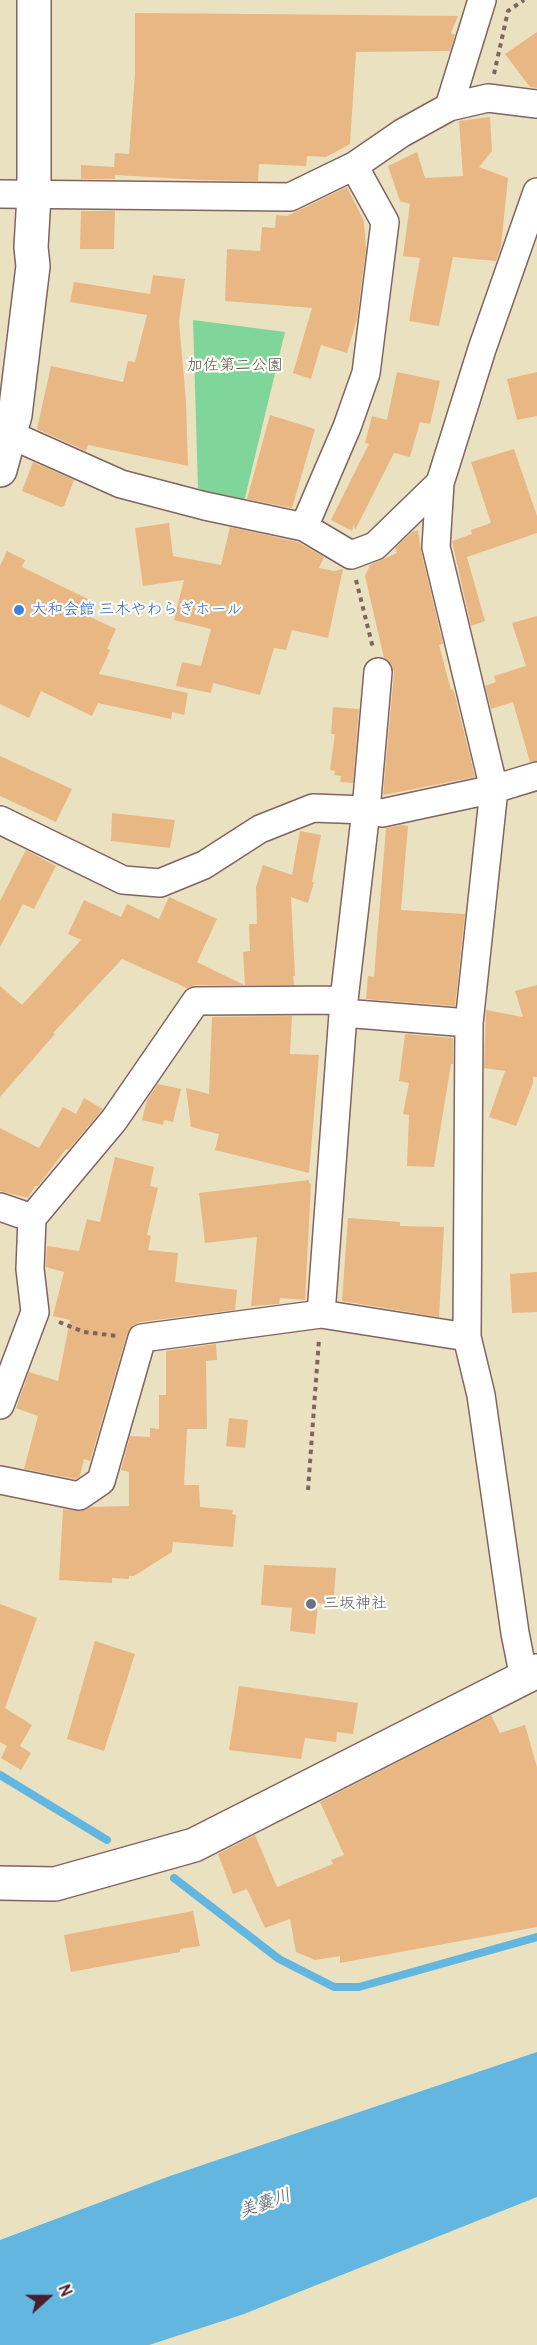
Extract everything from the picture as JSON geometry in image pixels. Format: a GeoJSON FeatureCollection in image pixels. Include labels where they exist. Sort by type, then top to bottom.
{"type":"FeatureCollection","features":[{"type":"Feature","properties":{"kind":"street"},"geometry":{"type":"LineString","coordinates":[[0,470],[33,266],[31,247],[34,196],[34,0]]}},
{"type":"Feature","properties":{"kind":"street"},"geometry":{"type":"LineString","coordinates":[[449,107],[482,0]]}},
{"type":"Feature","properties":{"kind":"street"},"geometry":{"type":"LineString","coordinates":[[0,194],[290,197],[354,166],[402,133],[449,107],[488,98],[537,104]]}},
{"type":"Feature","properties":{"kind":"street"},"geometry":{"type":"LineString","coordinates":[[304,527],[347,427],[366,373],[385,222],[354,166]]}},
{"type":"Feature","properties":{"kind":"street"},"geometry":{"type":"LineString","coordinates":[[0,1883],[56,1884],[194,1845],[531,1675],[515,1633],[482,1395],[467,1337],[470,1023],[494,789],[436,547],[440,483],[482,349],[537,192]]}},
{"type":"Feature","properties":{"kind":"street"},"geometry":{"type":"LineString","coordinates":[[9,422],[121,484],[205,506],[304,527],[351,555],[375,546],[440,483]]}},
{"type":"Feature","properties":{"kind":"street"},"geometry":{"type":"LineString","coordinates":[[321,1314],[344,1007],[366,810],[378,672]]}},
{"type":"Feature","properties":{"kind":"street"},"geometry":{"type":"LineString","coordinates":[[0,820],[123,880],[160,883],[204,865],[260,829],[313,808],[366,810],[382,813],[494,789],[537,776]]}},
{"type":"Feature","properties":{"kind":"street"},"geometry":{"type":"LineString","coordinates":[[0,1405],[35,1312],[30,1269],[32,1218],[114,1120],[196,1001],[344,1007],[470,1023]]}},
{"type":"Feature","properties":{"kind":"street"},"geometry":{"type":"LineString","coordinates":[[0,1207],[32,1218]]}},
{"type":"Feature","properties":{"kind":"street"},"geometry":{"type":"LineString","coordinates":[[0,1480],[79,1496],[101,1481],[142,1338],[321,1314],[467,1337]]}},
{"type":"Feature","properties":{"kind":"path"},"geometry":{"type":"LineString","coordinates":[[488,98],[508,11],[524,0]]}},
{"type":"Feature","properties":{"kind":"path"},"geometry":{"type":"LineString","coordinates":[[351,555],[378,672]]}},
{"type":"Feature","properties":{"kind":"path"},"geometry":{"type":"LineString","coordinates":[[35,1312],[84,1332],[142,1338]]}},
{"type":"Feature","properties":{"kind":"path"},"geometry":{"type":"LineString","coordinates":[[308,1490],[321,1314]]}},
{"type":"Feature","properties":{"kind":"green space","name":"加佐第二公園"},"geometry":{"type":"Polygon","coordinates":[[[193,320],[285,332],[242,510],[198,488],[193,320]]]}},
{"type":"Feature","properties":{"kind":"water","name":"美嚢川"},"geometry":{"type":"Polygon","coordinates":[[[537,2052],[537,2197],[244,2314],[149,2345],[0,2345],[0,2240],[170,2176],[537,2052]]]}},
{"type":"Feature","properties":{"kind":"building"},"geometry":{"type":"Polygon","coordinates":[[[135,13],[458,16],[451,33],[455,35],[450,51],[356,52],[350,144],[326,157],[307,156],[306,166],[259,164],[258,181],[115,175],[115,179],[81,179],[81,165],[114,167],[115,153],[129,154],[135,74],[135,13]]]}},
{"type":"Feature","properties":{"kind":"building"},"geometry":{"type":"Polygon","coordinates":[[[537,32],[537,88],[530,87],[505,54],[537,32]]]}},
{"type":"Feature","properties":{"kind":"building"},"geometry":{"type":"Polygon","coordinates":[[[490,117],[492,151],[479,167],[508,178],[501,246],[496,261],[453,257],[439,326],[409,321],[420,258],[403,256],[410,204],[400,201],[388,166],[417,152],[425,178],[463,176],[459,121],[490,117]]]}},
{"type":"Feature","properties":{"kind":"building"},"geometry":{"type":"Polygon","coordinates":[[[347,187],[364,221],[366,249],[357,319],[347,353],[321,345],[311,379],[293,373],[312,308],[225,301],[227,249],[260,251],[262,227],[275,228],[276,215],[287,216],[347,187]]]}},
{"type":"Feature","properties":{"kind":"building"},"geometry":{"type":"Polygon","coordinates":[[[81,211],[115,211],[114,249],[80,249],[81,211]]]}},
{"type":"Feature","properties":{"kind":"building"},"geometry":{"type":"Polygon","coordinates":[[[153,275],[185,279],[179,322],[186,401],[188,466],[88,445],[86,451],[37,429],[51,366],[123,382],[128,361],[135,362],[147,315],[70,302],[74,282],[150,294],[153,275]]]}},
{"type":"Feature","properties":{"kind":"building"},"geometry":{"type":"Polygon","coordinates":[[[397,372],[440,381],[430,424],[420,422],[410,457],[394,453],[355,530],[354,523],[352,531],[331,520],[369,444],[365,443],[372,416],[387,420],[397,372]]]}},
{"type":"Feature","properties":{"kind":"building"},"geometry":{"type":"Polygon","coordinates":[[[537,372],[537,416],[517,420],[507,379],[537,372]]]}},
{"type":"Feature","properties":{"kind":"building"},"geometry":{"type":"Polygon","coordinates":[[[270,415],[315,429],[292,508],[247,499],[270,415]]]}},
{"type":"Feature","properties":{"kind":"building"},"geometry":{"type":"Polygon","coordinates":[[[514,449],[537,516],[537,533],[467,557],[485,621],[471,626],[452,541],[472,534],[471,530],[491,523],[471,462],[514,449]]]}},
{"type":"Feature","properties":{"kind":"building"},"geometry":{"type":"Polygon","coordinates":[[[33,462],[74,480],[64,506],[61,507],[22,491],[33,462]]]}},
{"type":"Feature","properties":{"kind":"building"},"geometry":{"type":"Polygon","coordinates":[[[169,523],[173,556],[221,565],[230,527],[298,542],[324,557],[319,568],[334,571],[343,569],[328,638],[292,630],[286,650],[274,648],[260,695],[213,683],[211,693],[176,686],[182,662],[201,666],[211,629],[174,620],[184,580],[143,586],[135,528],[169,523]]]}},
{"type":"Feature","properties":{"kind":"building"},"geometry":{"type":"Polygon","coordinates":[[[418,530],[443,644],[439,645],[451,690],[453,689],[455,696],[475,777],[383,795],[394,673],[392,665],[384,658],[365,576],[370,565],[397,553],[395,548],[412,532],[418,530]]]}},
{"type":"Feature","properties":{"kind":"building"},"geometry":{"type":"Polygon","coordinates":[[[7,551],[25,560],[22,567],[94,602],[88,616],[116,629],[107,649],[110,650],[99,674],[188,693],[184,715],[172,712],[171,719],[98,703],[92,716],[41,691],[29,718],[0,704],[0,566],[7,551]]]}},
{"type":"Feature","properties":{"kind":"building"},"geometry":{"type":"Polygon","coordinates":[[[537,616],[537,761],[530,762],[513,702],[491,709],[485,686],[496,682],[494,676],[526,666],[512,623],[537,616]]]}},
{"type":"Feature","properties":{"kind":"building"},"geometry":{"type":"Polygon","coordinates":[[[333,707],[359,709],[353,783],[340,782],[341,776],[334,775],[335,771],[330,770],[335,734],[331,734],[333,707]]]}},
{"type":"Feature","properties":{"kind":"building"},"geometry":{"type":"Polygon","coordinates":[[[0,756],[72,789],[56,822],[0,796],[0,756]]]}},
{"type":"Feature","properties":{"kind":"building"},"geometry":{"type":"Polygon","coordinates":[[[112,813],[175,820],[170,848],[111,841],[112,813]]]}},
{"type":"Feature","properties":{"kind":"building"},"geometry":{"type":"Polygon","coordinates":[[[408,826],[401,910],[465,914],[455,1006],[366,999],[368,976],[374,977],[386,828],[408,826]]]}},
{"type":"Feature","properties":{"kind":"building"},"geometry":{"type":"Polygon","coordinates":[[[300,831],[321,835],[312,882],[314,882],[308,903],[291,897],[294,985],[245,985],[243,952],[250,951],[249,924],[257,924],[256,887],[263,865],[292,875],[300,831]]]}},
{"type":"Feature","properties":{"kind":"building"},"geometry":{"type":"Polygon","coordinates":[[[26,850],[56,866],[34,909],[23,904],[0,947],[0,901],[26,850]]]}},
{"type":"Feature","properties":{"kind":"building"},"geometry":{"type":"Polygon","coordinates":[[[169,897],[217,919],[197,962],[244,985],[196,985],[187,988],[122,959],[53,1033],[55,1034],[0,1097],[0,986],[22,1005],[81,940],[68,934],[84,900],[121,917],[127,904],[159,919],[169,897]]]}},
{"type":"Feature","properties":{"kind":"building"},"geometry":{"type":"Polygon","coordinates":[[[537,985],[537,1077],[533,1077],[533,1083],[516,1126],[489,1117],[505,1071],[484,1068],[486,1010],[523,1017],[515,991],[537,985]]]}},
{"type":"Feature","properties":{"kind":"building"},"geometry":{"type":"Polygon","coordinates":[[[292,1016],[290,1054],[319,1055],[309,1173],[215,1150],[219,1134],[191,1127],[186,1088],[209,1094],[212,1017],[292,1016]]]}},
{"type":"Feature","properties":{"kind":"building"},"geometry":{"type":"Polygon","coordinates":[[[405,1034],[453,1038],[453,1064],[451,1064],[434,1167],[407,1166],[409,1115],[403,1114],[409,1083],[399,1081],[405,1034]]]}},
{"type":"Feature","properties":{"kind":"building"},"geometry":{"type":"Polygon","coordinates":[[[158,1084],[181,1089],[173,1122],[164,1120],[163,1125],[142,1120],[147,1100],[158,1084]]]}},
{"type":"Feature","properties":{"kind":"building"},"geometry":{"type":"Polygon","coordinates":[[[84,1098],[103,1109],[68,1150],[66,1149],[38,1186],[35,1186],[28,1198],[0,1191],[0,1128],[39,1148],[63,1107],[76,1114],[84,1098]]]}},
{"type":"Feature","properties":{"kind":"building"},"geometry":{"type":"Polygon","coordinates":[[[115,1157],[154,1167],[150,1186],[158,1188],[147,1235],[151,1236],[148,1250],[178,1253],[175,1282],[237,1290],[235,1310],[140,1322],[132,1326],[127,1334],[90,1461],[84,1459],[80,1476],[76,1479],[24,1469],[38,1416],[16,1408],[29,1372],[58,1381],[70,1320],[53,1316],[64,1272],[46,1267],[47,1246],[79,1251],[87,1219],[100,1222],[115,1157]]]}},
{"type":"Feature","properties":{"kind":"building"},"geometry":{"type":"Polygon","coordinates":[[[309,1180],[311,1184],[305,1300],[280,1298],[279,1304],[251,1306],[257,1237],[205,1243],[199,1193],[309,1180]]]}},
{"type":"Feature","properties":{"kind":"building"},"geometry":{"type":"Polygon","coordinates":[[[348,1218],[400,1222],[400,1226],[444,1227],[439,1317],[342,1301],[348,1218]]]}},
{"type":"Feature","properties":{"kind":"building"},"geometry":{"type":"Polygon","coordinates":[[[537,1272],[537,1312],[512,1313],[510,1274],[537,1272]]]}},
{"type":"Feature","properties":{"kind":"building"},"geometry":{"type":"Polygon","coordinates":[[[216,1344],[217,1360],[206,1361],[207,1429],[187,1429],[184,1485],[199,1485],[200,1507],[233,1510],[232,1514],[236,1515],[233,1547],[173,1542],[172,1552],[134,1576],[129,1576],[129,1579],[112,1578],[112,1583],[59,1580],[63,1509],[82,1511],[91,1507],[129,1506],[129,1472],[121,1470],[130,1436],[150,1437],[150,1428],[159,1429],[159,1395],[166,1395],[166,1351],[216,1344]]]}},
{"type":"Feature","properties":{"kind":"building"},"geometry":{"type":"Polygon","coordinates":[[[229,1418],[248,1420],[245,1448],[226,1446],[229,1418]]]}},
{"type":"Feature","properties":{"kind":"building"},"geometry":{"type":"Polygon","coordinates":[[[264,1565],[336,1568],[334,1595],[328,1595],[327,1604],[318,1603],[315,1634],[290,1631],[292,1608],[261,1605],[264,1565]]]}},
{"type":"Feature","properties":{"kind":"building"},"geometry":{"type":"Polygon","coordinates":[[[0,1604],[37,1618],[5,1708],[32,1725],[20,1746],[31,1753],[21,1770],[1,1758],[7,1746],[0,1742],[0,1604]]]}},
{"type":"Feature","properties":{"kind":"building"},"geometry":{"type":"Polygon","coordinates":[[[95,1641],[135,1654],[104,1751],[67,1739],[95,1641]]]}},
{"type":"Feature","properties":{"kind":"building"},"geometry":{"type":"Polygon","coordinates":[[[239,1686],[358,1703],[353,1734],[337,1732],[336,1742],[305,1738],[301,1759],[229,1750],[239,1686]]]}},
{"type":"Feature","properties":{"kind":"building"},"geometry":{"type":"Polygon","coordinates":[[[491,1715],[500,1733],[525,1725],[537,1767],[537,1927],[340,1963],[340,1956],[315,1960],[296,1952],[290,1919],[265,1928],[247,1889],[233,1894],[218,1854],[255,1835],[277,1887],[333,1864],[331,1860],[344,1855],[320,1802],[491,1715]]]}},
{"type":"Feature","properties":{"kind":"building"},"geometry":{"type":"Polygon","coordinates":[[[193,1911],[200,1946],[180,1949],[180,1952],[71,1972],[64,1935],[193,1911]]]}},
{"type":"Feature","properties":{"kind":"waterway"},"geometry":{"type":"LineString","coordinates":[[0,1775],[107,1840]]}},
{"type":"Feature","properties":{"kind":"waterway"},"geometry":{"type":"LineString","coordinates":[[174,1878],[279,1959],[334,1987],[359,1987],[537,1937]]}},
{"type":"Feature","properties":{"kind":"place","name":"大和会館 三木やわらぎホール"},"geometry":{"type":"Point","coordinates":[19,610]}},
{"type":"Feature","properties":{"kind":"place","name":"三坂神社"},"geometry":{"type":"Point","coordinates":[311,1604]}}]}
